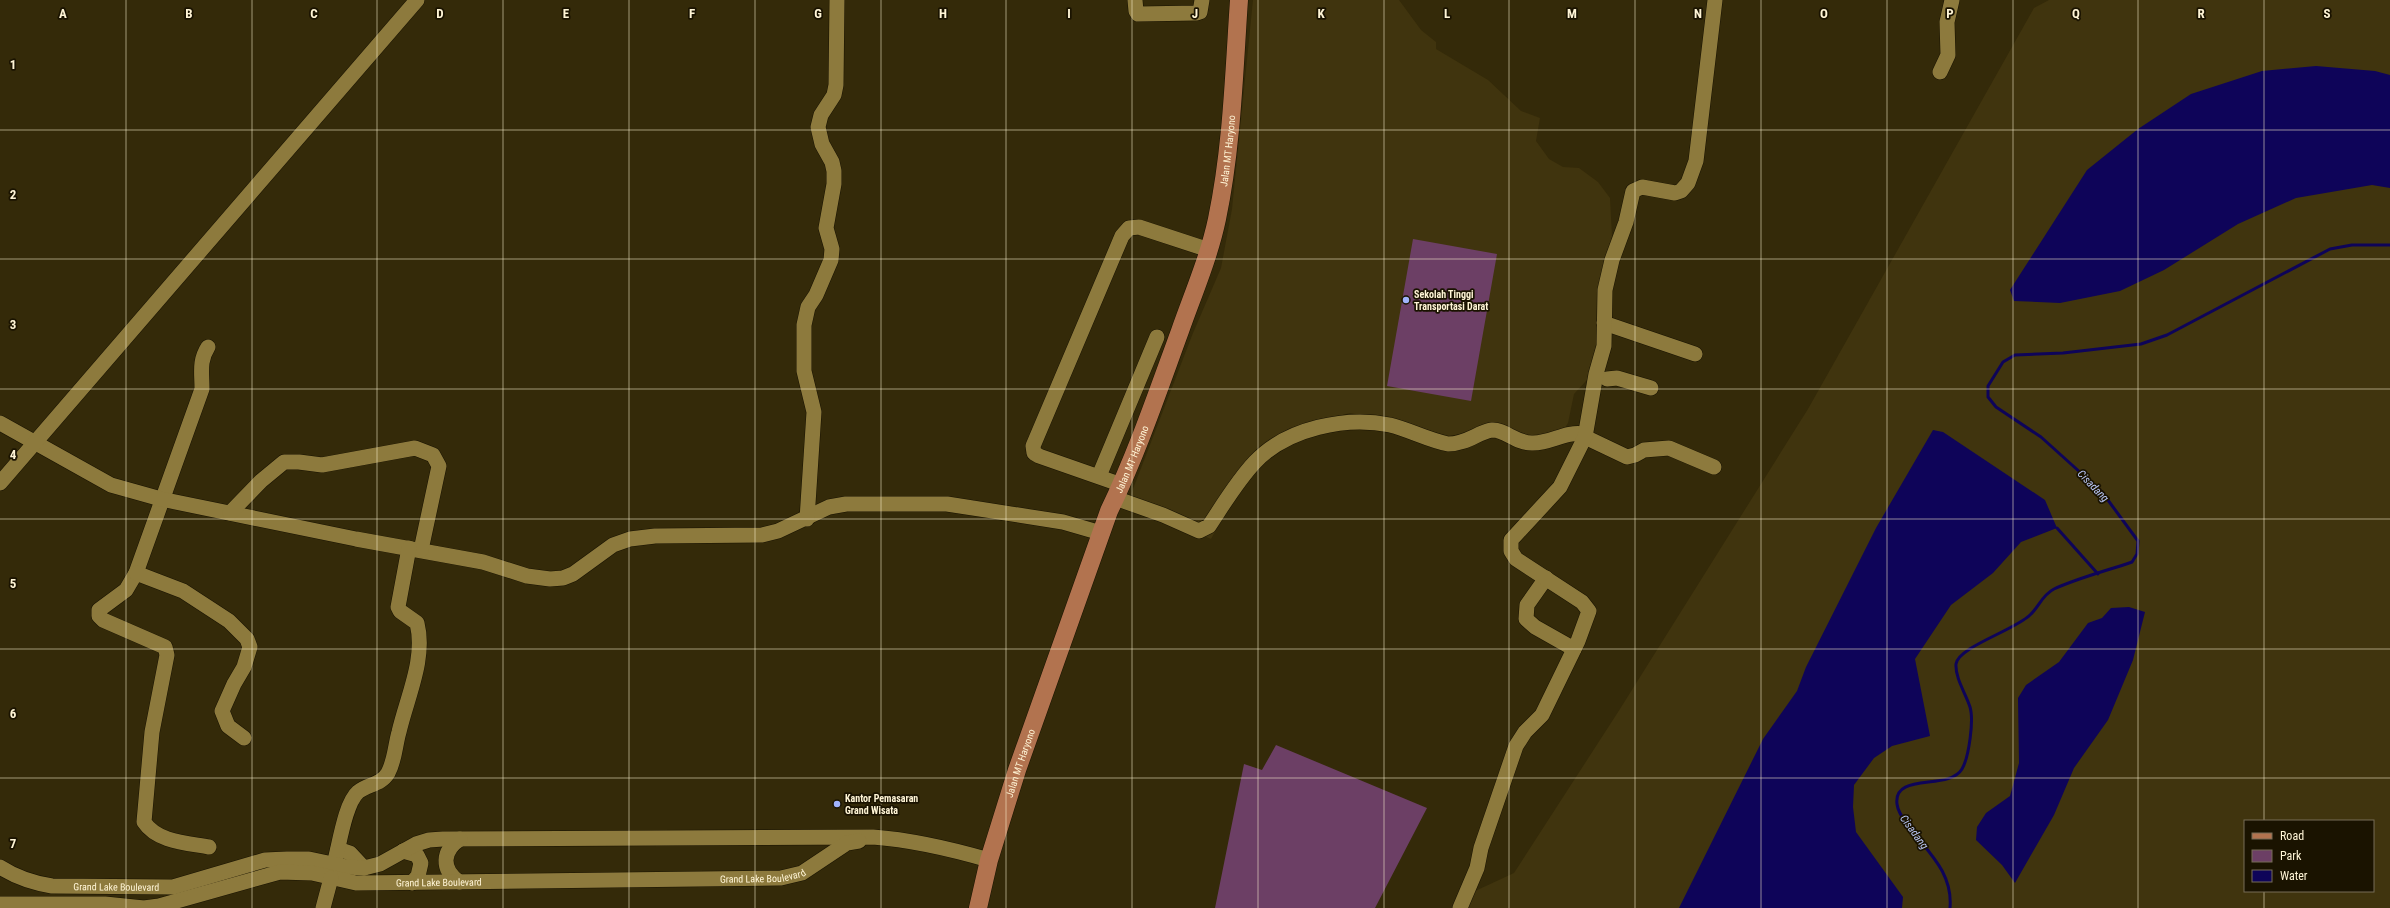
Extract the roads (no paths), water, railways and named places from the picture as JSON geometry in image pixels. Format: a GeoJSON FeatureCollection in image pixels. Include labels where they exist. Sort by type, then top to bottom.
{"type":"FeatureCollection","features":[{"type":"Feature","properties":{"kind":"main road","name":"Jalan MT Haryono"},"geometry":{"type":"LineString","coordinates":[[978,908],[990,860],[1017,770],[1102,533],[1119,492],[1209,250],[1217,220],[1227,162],[1239,0]]}},
{"type":"Feature","properties":{"kind":"street"},"geometry":{"type":"LineString","coordinates":[[0,483],[416,0]]}},
{"type":"Feature","properties":{"kind":"street"},"geometry":{"type":"LineString","coordinates":[[807,519],[814,412],[804,371],[804,324],[808,307],[816,295],[831,260],[832,249],[826,228],[834,184],[834,171],[832,162],[822,144],[818,127],[821,115],[834,95],[836,85],[837,0]]}},
{"type":"Feature","properties":{"kind":"street"},"geometry":{"type":"LineString","coordinates":[[1135,0],[1136,11],[1138,14],[1197,13],[1200,12],[1202,0]]}},
{"type":"Feature","properties":{"kind":"street"},"geometry":{"type":"LineString","coordinates":[[1460,908],[1477,868],[1481,848],[1516,746],[1525,732],[1542,715],[1574,649],[1586,620],[1588,608],[1516,559],[1511,551],[1512,540],[1560,487],[1585,435],[1602,382],[1605,290],[1612,260],[1626,222],[1633,191],[1642,188],[1676,193],[1685,187],[1692,176],[1698,145],[1715,0]]}},
{"type":"Feature","properties":{"kind":"street"},"geometry":{"type":"LineString","coordinates":[[1940,72],[1948,56],[1947,22],[1952,0]]}},
{"type":"Feature","properties":{"kind":"street"},"geometry":{"type":"LineString","coordinates":[[1209,250],[1139,227],[1129,228],[1122,236],[1033,446],[1034,453],[1099,476],[1119,492],[1163,515],[1199,531],[1209,526],[1255,462],[1274,447],[1297,435],[1320,427],[1369,422],[1391,426],[1448,444],[1458,444],[1492,430],[1498,431],[1519,442],[1533,443],[1549,442],[1563,435],[1585,435],[1627,457],[1644,450],[1669,448],[1714,468]]}},
{"type":"Feature","properties":{"kind":"street"},"geometry":{"type":"LineString","coordinates":[[1604,323],[1695,354]]}},
{"type":"Feature","properties":{"kind":"street"},"geometry":{"type":"LineString","coordinates":[[1099,476],[1156,337]]}},
{"type":"Feature","properties":{"kind":"street"},"geometry":{"type":"LineString","coordinates":[[208,347],[202,356],[200,370],[202,388],[161,499],[136,574],[126,590],[99,610],[99,616],[103,620],[164,647],[167,655],[152,732],[144,822],[150,831],[165,838],[209,847]]}},
{"type":"Feature","properties":{"kind":"street"},"geometry":{"type":"LineString","coordinates":[[1602,382],[1616,378],[1651,388]]}},
{"type":"Feature","properties":{"kind":"street"},"geometry":{"type":"LineString","coordinates":[[0,423],[111,485],[161,499],[483,562],[527,576],[557,578],[573,574],[613,545],[630,539],[655,536],[762,535],[778,532],[829,507],[846,504],[947,504],[1063,522],[1102,533]]}},
{"type":"Feature","properties":{"kind":"street"},"geometry":{"type":"LineString","coordinates":[[230,513],[261,481],[284,462],[322,465],[415,448],[433,455],[439,466],[398,607],[400,611],[418,623],[419,649],[418,664],[398,734],[394,759],[382,781],[358,792],[351,802],[323,908]]}},
{"type":"Feature","properties":{"kind":"street"},"geometry":{"type":"LineString","coordinates":[[136,574],[183,591],[229,621],[247,639],[250,647],[244,667],[234,684],[222,711],[228,726],[244,738]]}},
{"type":"Feature","properties":{"kind":"street"},"geometry":{"type":"LineString","coordinates":[[1546,578],[1527,605],[1526,619],[1536,627],[1574,649]]}},
{"type":"Feature","properties":{"kind":"street","name":"Grand Lake Boulevard"},"geometry":{"type":"LineString","coordinates":[[0,867],[13,875],[34,883],[52,886],[149,888],[173,887],[265,860],[309,859],[356,883],[781,878],[802,873],[847,843],[874,838]]}},
{"type":"Feature","properties":{"kind":"street","name":"Grand Lake Boulevard"},"geometry":{"type":"LineString","coordinates":[[0,904],[92,904],[144,908],[159,906],[280,872],[333,871],[364,868],[380,864],[403,851],[429,840],[874,838],[907,840],[990,860]]}},
{"type":"Feature","properties":{"kind":"street"},"geometry":{"type":"LineString","coordinates":[[459,882],[449,873],[446,857],[451,845],[460,839]]}},
{"type":"Feature","properties":{"kind":"street"},"geometry":{"type":"LineString","coordinates":[[338,849],[350,853],[364,868]]}},
{"type":"Feature","properties":{"kind":"street"},"geometry":{"type":"LineString","coordinates":[[403,851],[417,855],[421,863],[418,876],[412,883]]}},
{"type":"Feature","properties":{"kind":"water"},"geometry":{"type":"Polygon","coordinates":[[[2316,66],[2375,71],[2390,75],[2390,188],[2372,185],[2296,198],[2238,224],[2164,270],[2120,291],[2060,303],[2014,301],[2010,290],[2087,170],[2138,129],[2191,94],[2262,71],[2316,66]]]}},
{"type":"Feature","properties":{"kind":"water"},"geometry":{"type":"Polygon","coordinates":[[[1933,430],[1943,432],[2045,500],[2057,528],[2021,542],[1993,573],[1951,605],[1915,659],[1930,736],[1892,746],[1874,758],[1854,785],[1853,807],[1856,832],[1903,897],[1902,908],[1679,908],[1763,739],[1797,691],[1806,667],[1876,528],[1933,430]]]}},
{"type":"Feature","properties":{"kind":"water"},"geometry":{"type":"Polygon","coordinates":[[[2129,607],[2145,612],[2133,660],[2108,720],[2074,768],[2054,815],[2015,883],[2002,865],[1976,840],[1977,827],[1986,813],[2010,796],[2019,763],[2018,698],[2026,685],[2059,662],[2088,623],[2102,618],[2111,608],[2129,607]]]}},
{"type":"Feature","properties":{"kind":"waterway","name":"Cisadang"},"geometry":{"type":"LineString","coordinates":[[1950,908],[1948,884],[1944,874],[1932,855],[1903,819],[1897,804],[1898,794],[1904,788],[1955,776],[1962,769],[1965,763],[1970,738],[1971,713],[1957,675],[1956,664],[1959,658],[1966,651],[1976,645],[2023,621],[2033,612],[2046,594],[2054,589],[2082,578],[2132,562],[2137,554],[2138,541],[2102,492],[2041,437],[1996,407],[1988,397],[1988,386],[2003,362],[2015,355],[2063,353],[2141,344],[2167,335],[2330,249],[2352,245],[2390,245]]}},
{"type":"Feature","properties":{"kind":"waterway"},"geometry":{"type":"LineString","coordinates":[[2057,528],[2098,574]]}},
{"type":"Feature","properties":{"kind":"place","name":"Sekolah Tinggi Transportasi Darat"},"geometry":{"type":"Point","coordinates":[1406,300]}},
{"type":"Feature","properties":{"kind":"place","name":"Kantor Pemasaran Grand Wisata"},"geometry":{"type":"Point","coordinates":[837,804]}}]}
